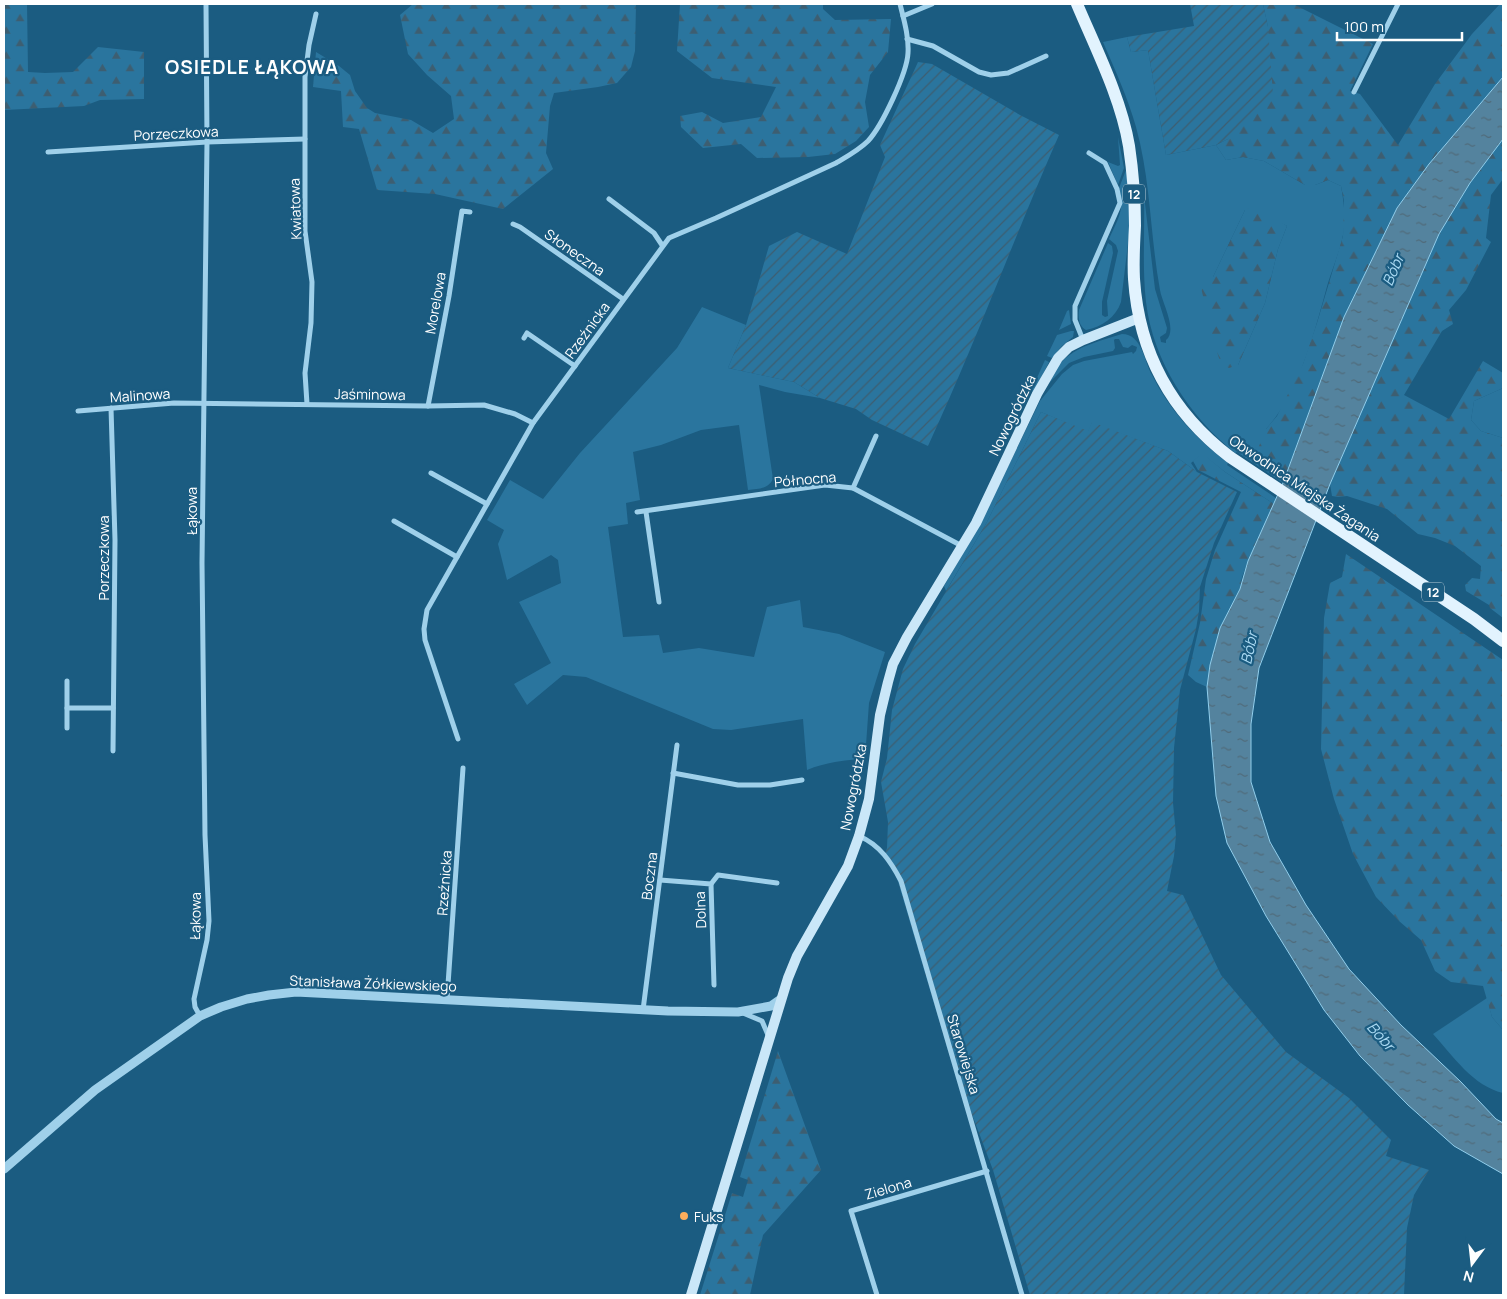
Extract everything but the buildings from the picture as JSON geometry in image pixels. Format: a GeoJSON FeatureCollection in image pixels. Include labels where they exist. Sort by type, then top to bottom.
{"type":"FeatureCollection","features":[{"type":"Feature","properties":{"kind":"main road","name":"12"},"geometry":{"type":"LineString","coordinates":[[1077,4],[1120,112],[1128,144],[1134,195],[1134,279],[1139,318]]}},
{"type":"Feature","properties":{"kind":"main road","name":"Nowogródzka"},"geometry":{"type":"LineString","coordinates":[[691,1295],[781,999],[797,956],[848,866],[859,836],[869,799],[880,715],[893,664],[988,498],[1037,394],[1058,358],[1069,347],[1083,340],[1139,318]]}},
{"type":"Feature","properties":{"kind":"main road","name":"Obwodnica Miejska Żagania"},"geometry":{"type":"LineString","coordinates":[[1139,318],[1143,338],[1151,359],[1168,390],[1210,442],[1503,640]]}},
{"type":"Feature","properties":{"kind":"street","name":"Łąkowa"},"geometry":{"type":"LineString","coordinates":[[200,1016],[195,1007],[194,999],[207,940],[209,921],[204,775],[202,563],[207,142],[206,4]]}},
{"type":"Feature","properties":{"kind":"street","name":"Rzeźnicka"},"geometry":{"type":"LineString","coordinates":[[458,739],[425,640],[424,629],[430,603],[533,423],[669,238],[836,162],[860,148],[872,137],[901,80],[908,56],[907,39],[900,4]]}},
{"type":"Feature","properties":{"kind":"street"},"geometry":{"type":"LineString","coordinates":[[903,16],[932,4]]}},
{"type":"Feature","properties":{"kind":"street"},"geometry":{"type":"LineString","coordinates":[[1354,92],[1398,4]]}},
{"type":"Feature","properties":{"kind":"street","name":"Kwiatowa"},"geometry":{"type":"LineString","coordinates":[[307,404],[305,373],[311,323],[312,282],[305,230],[305,76],[316,14]]}},
{"type":"Feature","properties":{"kind":"street"},"geometry":{"type":"LineString","coordinates":[[907,39],[933,46],[980,72],[991,75],[1008,73],[1046,56]]}},
{"type":"Feature","properties":{"kind":"street","name":"Porzeczkowa"},"geometry":{"type":"LineString","coordinates":[[48,152],[207,142],[305,139]]}},
{"type":"Feature","properties":{"kind":"street"},"geometry":{"type":"LineString","coordinates":[[1083,340],[1075,320],[1075,306],[1120,203],[1117,189],[1105,162],[1090,153]]}},
{"type":"Feature","properties":{"kind":"street"},"geometry":{"type":"LineString","coordinates":[[609,199],[654,232],[662,245]]}},
{"type":"Feature","properties":{"kind":"street","name":"Morelowa"},"geometry":{"type":"LineString","coordinates":[[428,406],[449,296],[462,211],[470,212]]}},
{"type":"Feature","properties":{"kind":"street","name":"Słoneczna"},"geometry":{"type":"LineString","coordinates":[[513,224],[520,226],[623,299]]}},
{"type":"Feature","properties":{"kind":"street"},"geometry":{"type":"LineString","coordinates":[[524,338],[527,333],[575,366]]}},
{"type":"Feature","properties":{"kind":"street","name":"Malinowa"},"geometry":{"type":"LineString","coordinates":[[78,411],[174,403],[203,403]]}},
{"type":"Feature","properties":{"kind":"street","name":"Jaśminowa"},"geometry":{"type":"LineString","coordinates":[[203,403],[484,405],[514,414],[533,423]]}},
{"type":"Feature","properties":{"kind":"street","name":"Porzeczkowa"},"geometry":{"type":"LineString","coordinates":[[110,408],[115,540],[113,751]]}},
{"type":"Feature","properties":{"kind":"street"},"geometry":{"type":"LineString","coordinates":[[853,488],[876,436]]}},
{"type":"Feature","properties":{"kind":"street"},"geometry":{"type":"LineString","coordinates":[[431,473],[487,504]]}},
{"type":"Feature","properties":{"kind":"street","name":"Północna"},"geometry":{"type":"LineString","coordinates":[[637,512],[825,485],[853,488],[962,546]]}},
{"type":"Feature","properties":{"kind":"street"},"geometry":{"type":"LineString","coordinates":[[646,512],[659,602]]}},
{"type":"Feature","properties":{"kind":"street"},"geometry":{"type":"LineString","coordinates":[[394,521],[457,557]]}},
{"type":"Feature","properties":{"kind":"street"},"geometry":{"type":"LineString","coordinates":[[67,681],[67,728]]}},
{"type":"Feature","properties":{"kind":"street"},"geometry":{"type":"LineString","coordinates":[[67,708],[113,708]]}},
{"type":"Feature","properties":{"kind":"street","name":"Boczna"},"geometry":{"type":"LineString","coordinates":[[643,1010],[677,745]]}},
{"type":"Feature","properties":{"kind":"street","name":"Rzeźnicka"},"geometry":{"type":"LineString","coordinates":[[447,999],[462,768]]}},
{"type":"Feature","properties":{"kind":"street"},"geometry":{"type":"LineString","coordinates":[[673,773],[738,785],[770,786],[802,780]]}},
{"type":"Feature","properties":{"kind":"street","name":"Starowiejska"},"geometry":{"type":"LineString","coordinates":[[859,836],[881,850],[893,865],[901,880],[1022,1295]]}},
{"type":"Feature","properties":{"kind":"street"},"geometry":{"type":"LineString","coordinates":[[710,884],[718,875],[777,883]]}},
{"type":"Feature","properties":{"kind":"street","name":"Dolna"},"geometry":{"type":"LineString","coordinates":[[660,880],[710,884],[714,986]]}},
{"type":"Feature","properties":{"kind":"street","name":"Stanisława Żółkiewskiego"},"geometry":{"type":"LineString","coordinates":[[4,1169],[95,1090],[200,1016],[222,1007],[268,995],[296,992],[643,1010],[738,1012],[771,1006],[781,999]]}},
{"type":"Feature","properties":{"kind":"street","name":"Stanisława Żółkiewskiego"},"geometry":{"type":"LineString","coordinates":[[738,1012],[762,1020],[769,1037]]}},
{"type":"Feature","properties":{"kind":"street","name":"Zielona"},"geometry":{"type":"LineString","coordinates":[[877,1295],[851,1211],[987,1171]]}},
{"type":"Feature","properties":{"kind":"green space"},"geometry":{"type":"Polygon","coordinates":[[[4,4],[27,4],[28,72],[73,72],[98,47],[144,52],[144,99],[100,100],[84,106],[4,110],[4,4]]]}},
{"type":"Feature","properties":{"kind":"green space"},"geometry":{"type":"Polygon","coordinates":[[[413,4],[636,4],[635,51],[631,67],[617,83],[554,93],[550,106],[546,153],[553,169],[503,209],[435,194],[377,190],[359,129],[343,127],[341,91],[313,87],[316,52],[350,75],[355,91],[367,108],[375,113],[411,120],[433,133],[454,119],[451,96],[427,75],[408,54],[400,15],[413,4]]]}},
{"type":"Feature","properties":{"kind":"green space"},"geometry":{"type":"Polygon","coordinates":[[[680,4],[823,4],[823,9],[835,20],[891,19],[888,52],[870,75],[865,102],[869,127],[856,141],[835,154],[808,157],[757,158],[741,144],[703,148],[681,127],[680,116],[702,112],[723,123],[761,117],[776,87],[712,78],[677,51],[680,4]]]}},
{"type":"Feature","properties":{"kind":"green space"},"geometry":{"type":"Polygon","coordinates":[[[1190,4],[1263,4],[1268,27],[1273,94],[1228,139],[1216,145],[1166,155],[1148,50],[1131,52],[1127,37],[1194,26],[1190,4]]]}},
{"type":"Feature","properties":{"kind":"green space"},"geometry":{"type":"Polygon","coordinates":[[[1263,4],[1293,4],[1373,44],[1350,91],[1360,94],[1398,145],[1435,84],[1472,34],[1500,4],[1503,4],[1503,77],[1429,164],[1397,208],[1344,317],[1287,471],[1267,461],[1257,451],[1266,429],[1277,416],[1303,364],[1343,236],[1344,201],[1341,186],[1328,180],[1315,185],[1305,185],[1264,161],[1243,157],[1226,160],[1216,145],[1228,139],[1268,27],[1263,4]]]}},
{"type":"Feature","properties":{"kind":"green space"},"geometry":{"type":"Polygon","coordinates":[[[1127,37],[1131,52],[1148,50],[1166,155],[1216,145],[1226,160],[1243,157],[1264,161],[1305,185],[1315,185],[1328,180],[1341,186],[1344,210],[1343,235],[1312,340],[1288,397],[1266,429],[1267,461],[1287,471],[1283,483],[1237,452],[1235,453],[1203,422],[1188,405],[1176,386],[1156,345],[1146,302],[1144,195],[1155,289],[1167,328],[1166,333],[1160,337],[1161,342],[1166,343],[1169,336],[1170,323],[1160,290],[1145,168],[1133,116],[1103,42],[1127,37]],[[1245,210],[1213,277],[1238,365],[1265,303],[1278,249],[1287,226],[1245,210]]]}},
{"type":"Feature","properties":{"kind":"green space"},"geometry":{"type":"Polygon","coordinates":[[[918,62],[932,64],[1020,115],[1059,135],[928,446],[872,420],[856,409],[820,398],[794,382],[728,368],[746,325],[769,246],[797,232],[847,254],[885,157],[880,145],[918,62]]]}},
{"type":"Feature","properties":{"kind":"green space"},"geometry":{"type":"Polygon","coordinates":[[[1118,137],[1124,168],[1118,185],[1108,162],[1120,165],[1118,137]]]}},
{"type":"Feature","properties":{"kind":"green space"},"geometry":{"type":"Polygon","coordinates":[[[1503,139],[1503,179],[1491,195],[1486,238],[1491,242],[1466,290],[1449,310],[1453,324],[1442,331],[1404,395],[1449,419],[1483,361],[1503,373],[1503,388],[1474,401],[1471,420],[1481,431],[1503,438],[1503,618],[1490,608],[1489,605],[1466,591],[1465,585],[1472,578],[1480,579],[1481,566],[1455,546],[1418,534],[1387,509],[1347,496],[1332,496],[1330,484],[1439,234],[1470,183],[1503,139]]]}},
{"type":"Feature","properties":{"kind":"green space"},"geometry":{"type":"Polygon","coordinates":[[[1126,170],[1129,194],[1129,235],[1121,302],[1112,317],[1098,326],[1086,330],[1080,322],[1079,310],[1108,243],[1112,246],[1113,253],[1102,302],[1102,315],[1108,316],[1107,301],[1118,251],[1116,245],[1109,239],[1120,214],[1122,202],[1119,188],[1126,170]]]}},
{"type":"Feature","properties":{"kind":"green space"},"geometry":{"type":"Polygon","coordinates":[[[1255,206],[1287,226],[1278,249],[1265,303],[1238,365],[1229,368],[1221,364],[1214,343],[1199,279],[1202,275],[1213,277],[1245,210],[1255,206]]]}},
{"type":"Feature","properties":{"kind":"green space"},"geometry":{"type":"Polygon","coordinates":[[[702,307],[746,325],[728,368],[794,382],[820,398],[759,385],[773,479],[762,488],[748,490],[739,425],[701,430],[661,445],[633,452],[640,500],[626,503],[628,524],[608,527],[623,637],[659,635],[663,653],[699,648],[754,657],[767,607],[800,600],[803,627],[839,634],[885,652],[869,703],[865,759],[836,762],[807,770],[803,719],[731,730],[713,729],[586,677],[563,675],[527,705],[514,684],[551,663],[519,602],[561,583],[558,560],[551,555],[507,580],[498,544],[504,530],[487,520],[510,480],[543,499],[580,453],[677,348],[702,307]]]}},
{"type":"Feature","properties":{"kind":"green space"},"geometry":{"type":"Polygon","coordinates":[[[1069,310],[1071,324],[1059,330],[1067,311],[1069,310]]]}},
{"type":"Feature","properties":{"kind":"green space"},"geometry":{"type":"Polygon","coordinates":[[[1074,331],[1073,337],[1052,358],[1047,356],[1057,335],[1074,331]]]}},
{"type":"Feature","properties":{"kind":"green space"},"geometry":{"type":"Polygon","coordinates":[[[1122,334],[1129,335],[1138,343],[1159,388],[1185,424],[1228,463],[1227,465],[1276,498],[1274,504],[1225,472],[1202,454],[1191,463],[1197,472],[1168,451],[1092,423],[1088,432],[1041,412],[987,522],[946,591],[944,586],[981,522],[1040,401],[1062,374],[1073,365],[1084,361],[1132,352],[1133,354],[1137,347],[1132,345],[1128,348],[1123,347],[1119,339],[1115,339],[1113,351],[1084,357],[1069,363],[1049,383],[1054,372],[1061,362],[1078,349],[1122,334]]]}},
{"type":"Feature","properties":{"kind":"green space"},"geometry":{"type":"Polygon","coordinates":[[[1045,360],[1049,362],[1034,392],[1031,391],[1045,360]]]}},
{"type":"Feature","properties":{"kind":"green space"},"geometry":{"type":"Polygon","coordinates":[[[1503,388],[1503,438],[1481,431],[1471,420],[1474,401],[1503,388]]]}},
{"type":"Feature","properties":{"kind":"green space"},"geometry":{"type":"Polygon","coordinates":[[[1041,412],[1088,431],[1092,422],[1168,451],[1197,472],[1237,492],[1214,543],[1200,587],[1196,629],[1180,690],[1174,748],[1173,803],[1176,835],[1167,891],[1183,895],[1221,975],[1286,1052],[1349,1098],[1391,1140],[1386,1156],[1429,1170],[1414,1195],[1407,1228],[1404,1295],[1030,1295],[993,1170],[948,1051],[894,868],[885,854],[888,822],[881,782],[887,758],[892,710],[903,669],[915,644],[987,522],[1041,412]]]}},
{"type":"Feature","properties":{"kind":"green space"},"geometry":{"type":"Polygon","coordinates":[[[1202,453],[1225,472],[1274,504],[1248,561],[1240,589],[1220,628],[1210,665],[1207,687],[1196,682],[1188,675],[1200,623],[1206,579],[1215,550],[1241,492],[1198,470],[1193,461],[1202,453]]]}},
{"type":"Feature","properties":{"kind":"green space"},"geometry":{"type":"Polygon","coordinates":[[[1346,554],[1503,660],[1503,1030],[1492,1017],[1483,986],[1451,982],[1435,971],[1421,940],[1376,897],[1353,854],[1334,799],[1321,749],[1324,618],[1330,583],[1342,577],[1346,554]]]}},
{"type":"Feature","properties":{"kind":"green space"},"geometry":{"type":"Polygon","coordinates":[[[1487,998],[1492,1017],[1503,1030],[1503,1093],[1482,1084],[1473,1077],[1433,1034],[1487,998]]]}},
{"type":"Feature","properties":{"kind":"green space"},"geometry":{"type":"Polygon","coordinates":[[[778,1051],[821,1170],[763,1235],[750,1295],[700,1295],[732,1193],[743,1197],[748,1180],[740,1177],[778,1051]]]}},
{"type":"Feature","properties":{"kind":"water","name":"Bóbr"},"geometry":{"type":"Polygon","coordinates":[[[1503,77],[1503,139],[1470,183],[1439,234],[1330,484],[1259,668],[1251,724],[1251,782],[1270,842],[1306,905],[1349,969],[1401,1025],[1461,1082],[1496,1119],[1503,1123],[1503,1174],[1454,1146],[1408,1105],[1360,1056],[1324,1010],[1266,916],[1227,843],[1216,796],[1207,687],[1210,665],[1220,628],[1240,589],[1248,561],[1283,483],[1344,317],[1397,208],[1429,164],[1503,77]]]}},
{"type":"Feature","properties":{"kind":"place","name":"Fuks"},"geometry":{"type":"Point","coordinates":[684,1216]}},
{"type":"Feature","properties":{"kind":"district","name":"OSIEDLE ŁĄKOWA"},"geometry":{"type":"Point","coordinates":[252,67]}}]}
